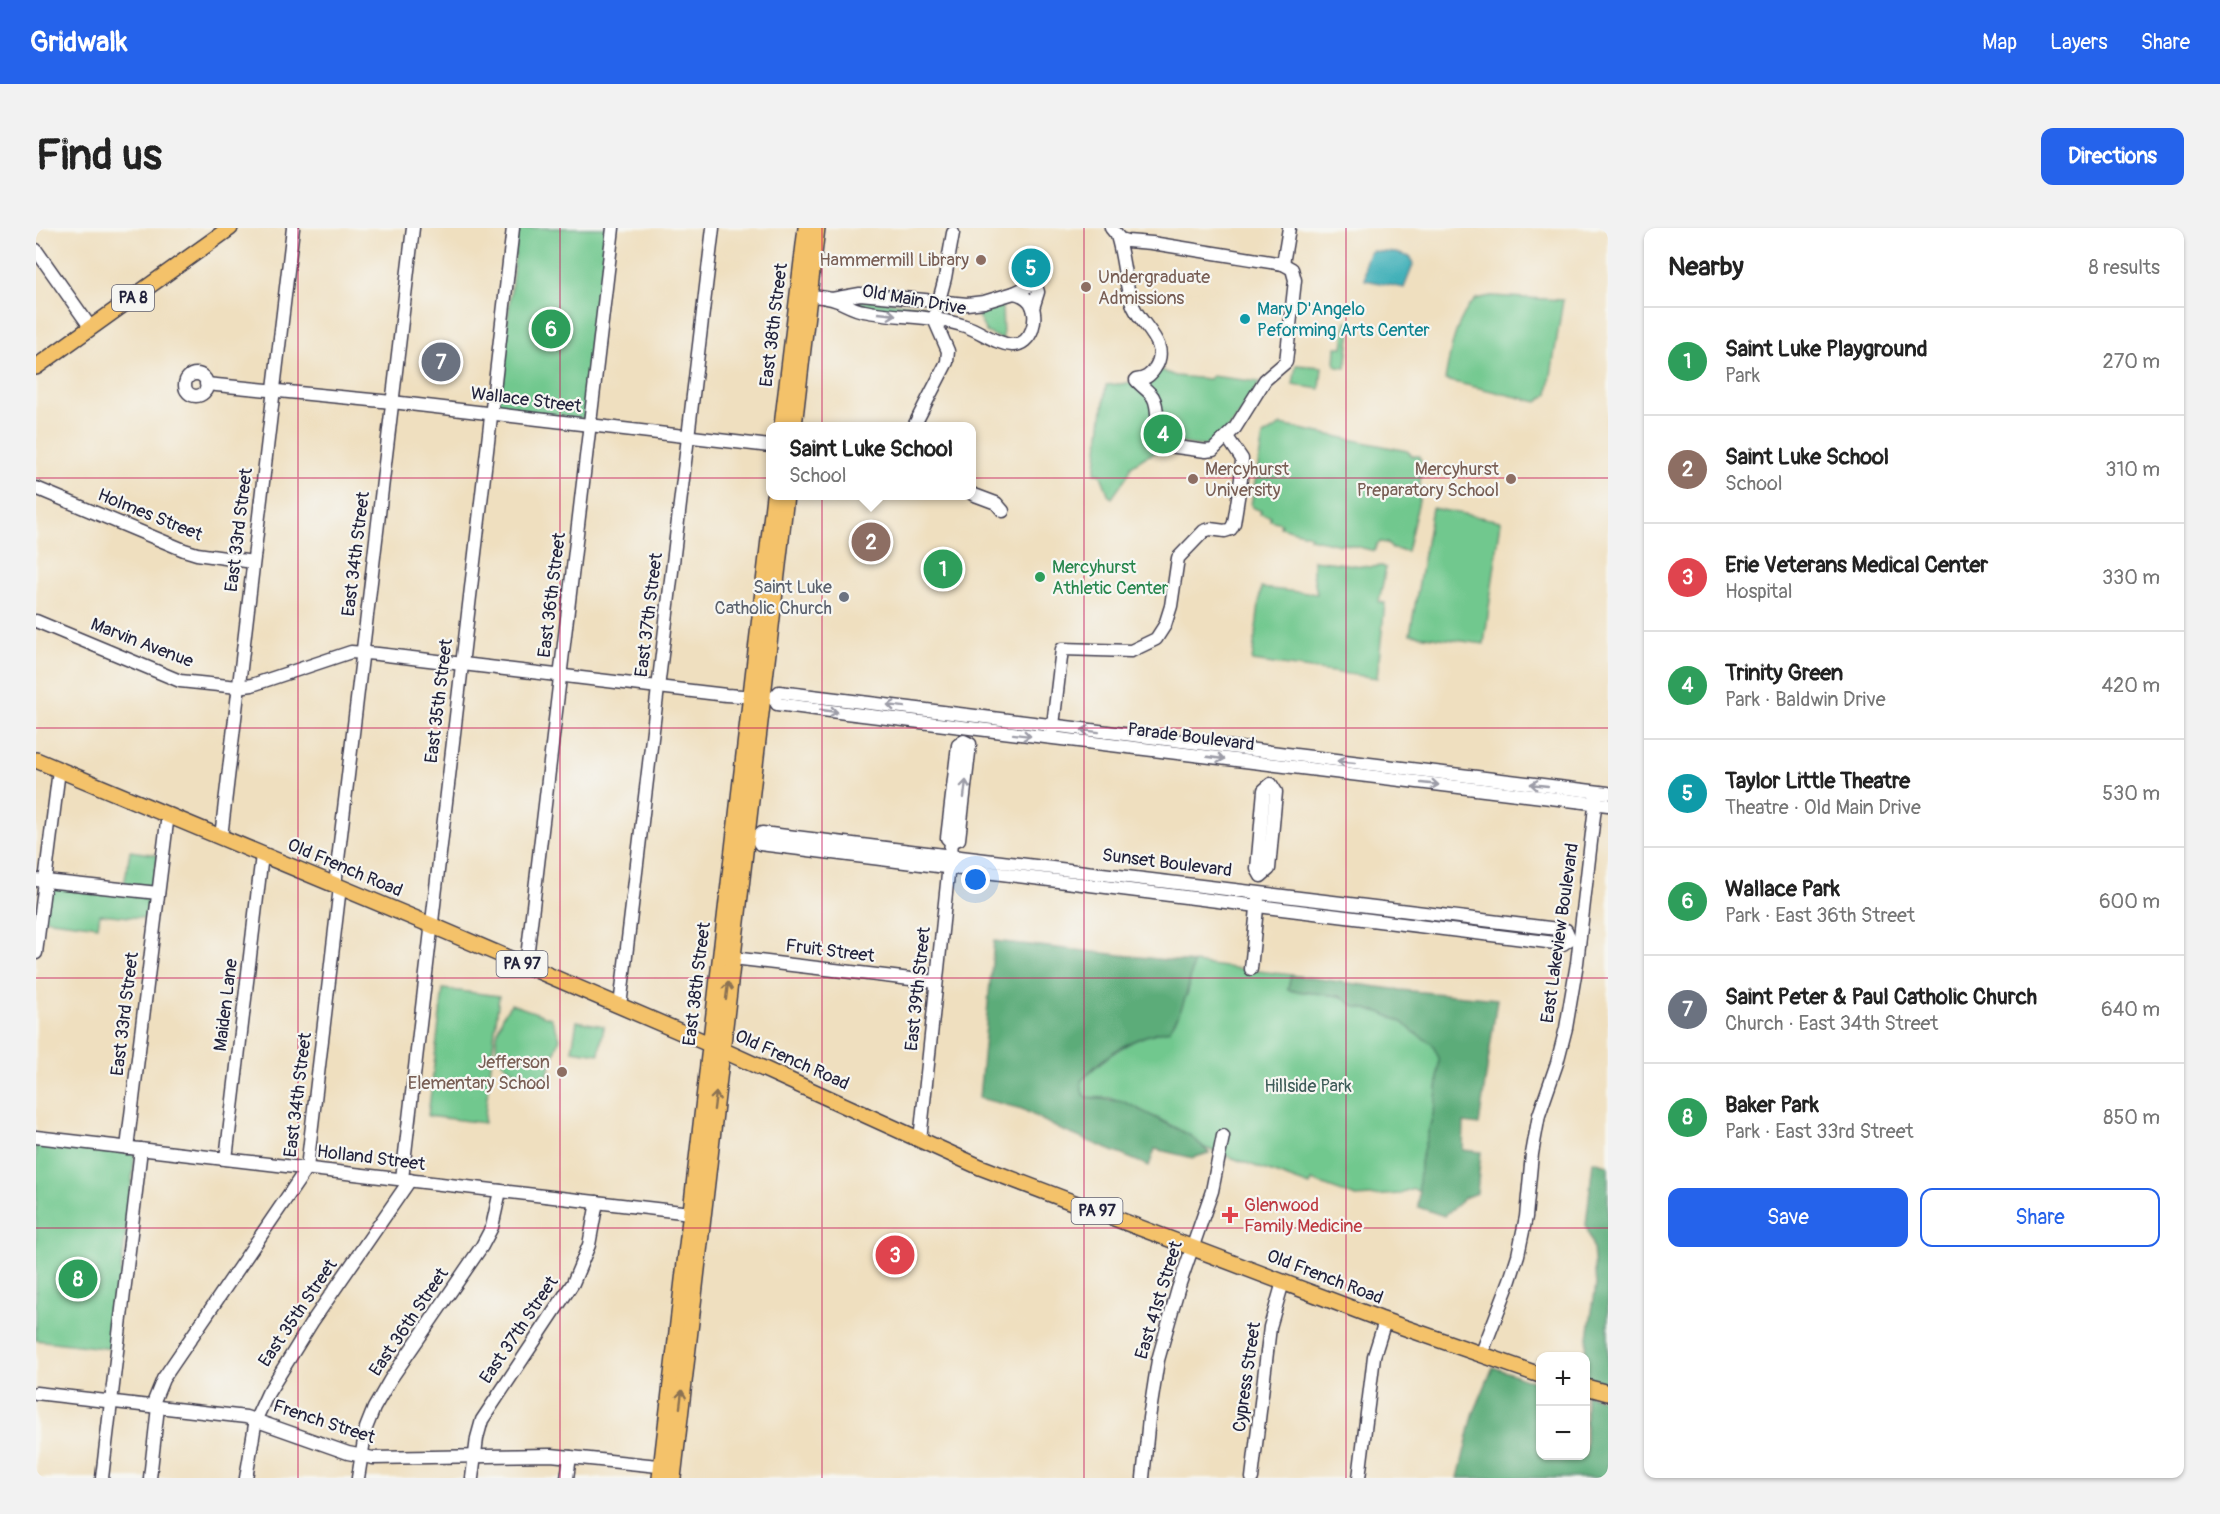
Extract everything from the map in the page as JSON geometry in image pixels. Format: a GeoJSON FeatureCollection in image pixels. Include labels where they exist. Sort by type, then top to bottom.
{"type":"FeatureCollection","features":[{"type":"Feature","properties":{"kind":"main road","name":"PA 8"},"geometry":{"type":"LineString","coordinates":[[36,367],[230,228]]}},
{"type":"Feature","properties":{"kind":"main road","name":"East 38th Street"},"geometry":{"type":"LineString","coordinates":[[794,422],[806,228]]}},
{"type":"Feature","properties":{"kind":"main road","name":"East 38th Street"},"geometry":{"type":"LineString","coordinates":[[783,422],[803,295],[817,228]]}},
{"type":"Feature","properties":{"kind":"main road","name":"East 38th Street"},"geometry":{"type":"LineString","coordinates":[[762,697],[774,500]]}},
{"type":"Feature","properties":{"kind":"main road","name":"East 38th Street"},"geometry":{"type":"LineString","coordinates":[[667,1472],[715,1047],[726,957],[746,836],[785,500]]}},
{"type":"Feature","properties":{"kind":"main road","name":"Old French Road"},"geometry":{"type":"LineString","coordinates":[[36,760],[620,1006],[1000,1175],[1385,1321],[1536,1374]]}},
{"type":"Feature","properties":{"kind":"main road"},"geometry":{"type":"LineString","coordinates":[[1590,1389],[1608,1393]]}},
{"type":"Feature","properties":{"kind":"street","name":"East 33rd Street"},"geometry":{"type":"LineString","coordinates":[[221,837],[293,228]]}},
{"type":"Feature","properties":{"kind":"street","name":"East 34th Street"},"geometry":{"type":"LineString","coordinates":[[150,1478],[155,1406],[163,1379],[307,1168],[363,653],[413,228]]}},
{"type":"Feature","properties":{"kind":"street","name":"East 35th Street"},"geometry":{"type":"LineString","coordinates":[[246,1478],[256,1419],[277,1375],[406,1180],[431,925],[513,228]]}},
{"type":"Feature","properties":{"kind":"street","name":"East 36th Street"},"geometry":{"type":"LineString","coordinates":[[526,966],[613,228]]}},
{"type":"Feature","properties":{"kind":"street","name":"East 37th Street"},"geometry":{"type":"LineString","coordinates":[[620,1006],[713,228]]}},
{"type":"Feature","properties":{"kind":"street"},"geometry":{"type":"LineString","coordinates":[[1283,264],[1289,228]]}},
{"type":"Feature","properties":{"kind":"street"},"geometry":{"type":"LineString","coordinates":[[1114,232],[1127,241],[1283,264],[1292,269],[1295,280],[1286,362],[1265,380],[1242,418],[1213,450],[1206,451],[1165,444],[1157,425],[1153,397],[1136,380],[1145,378],[1157,366],[1158,344],[1132,304],[1122,252],[1114,232]]}},
{"type":"Feature","properties":{"kind":"street"},"geometry":{"type":"LineString","coordinates":[[916,422],[947,362],[948,351],[934,319],[954,233]]}},
{"type":"Feature","properties":{"kind":"street"},"geometry":{"type":"LineString","coordinates":[[36,250],[91,328]]}},
{"type":"Feature","properties":{"kind":"street","name":"Old Main Drive"},"geometry":{"type":"LineString","coordinates":[[803,295],[832,299],[863,311],[934,319],[966,326],[1014,345],[1025,342],[1029,338],[1033,320],[1033,308],[1025,297],[1014,293],[984,302],[963,304],[860,294],[832,299]]}},
{"type":"Feature","properties":{"kind":"street","name":"Wallace Street"},"geometry":{"type":"LineString","coordinates":[[206,384],[274,389],[766,445]]}},
{"type":"Feature","properties":{"kind":"street"},"geometry":{"type":"LineString","coordinates":[[1052,732],[1062,649],[1131,651],[1156,639],[1165,625],[1171,606],[1178,558],[1204,531],[1231,529],[1241,479],[1242,459],[1227,437]]}},
{"type":"Feature","properties":{"kind":"street","name":"Holmes Street"},"geometry":{"type":"LineString","coordinates":[[36,488],[190,552],[253,562]]}},
{"type":"Feature","properties":{"kind":"street"},"geometry":{"type":"LineString","coordinates":[[976,496],[996,503],[1003,511]]}},
{"type":"Feature","properties":{"kind":"street","name":"Marvin Avenue"},"geometry":{"type":"LineString","coordinates":[[36,621],[180,681],[238,687],[252,685],[351,652],[762,697]]}},
{"type":"Feature","properties":{"kind":"street","name":"Parade Boulevard"},"geometry":{"type":"LineString","coordinates":[[762,697],[779,692],[967,715],[1052,732],[1274,766],[1602,798]]}},
{"type":"Feature","properties":{"kind":"street","name":"Parade Boulevard"},"geometry":{"type":"LineString","coordinates":[[762,697],[777,704],[964,734],[1052,732],[1276,752],[1602,798]]}},
{"type":"Feature","properties":{"kind":"street","name":"East 39th Street"},"geometry":{"type":"LineString","coordinates":[[920,1140],[951,842],[959,839],[970,744],[964,734],[967,715]]}},
{"type":"Feature","properties":{"kind":"street"},"geometry":{"type":"LineString","coordinates":[[1251,969],[1261,876],[1269,869],[1276,792],[1271,784],[1276,752]]}},
{"type":"Feature","properties":{"kind":"street"},"geometry":{"type":"LineString","coordinates":[[36,953],[40,880],[59,770]]}},
{"type":"Feature","properties":{"kind":"street","name":"East Lakeview Boulevard"},"geometry":{"type":"LineString","coordinates":[[1480,1355],[1510,1280],[1521,1243],[1534,1137],[1542,1103],[1563,1040],[1574,989],[1575,940],[1602,798]]}},
{"type":"Feature","properties":{"kind":"street","name":"East 33rd Street"},"geometry":{"type":"LineString","coordinates":[[127,1148],[168,814]]}},
{"type":"Feature","properties":{"kind":"street","name":"Sunset Boulevard"},"geometry":{"type":"LineString","coordinates":[[746,836],[760,844],[949,861],[1259,893],[1566,930],[1575,940],[1563,944],[1257,906],[949,861]]}},
{"type":"Feature","properties":{"kind":"street","name":"Maiden Lane"},"geometry":{"type":"LineString","coordinates":[[226,1159],[262,855]]}},
{"type":"Feature","properties":{"kind":"street"},"geometry":{"type":"LineString","coordinates":[[40,880],[158,893]]}},
{"type":"Feature","properties":{"kind":"street","name":"Fruit Street"},"geometry":{"type":"LineString","coordinates":[[726,957],[936,982]]}},
{"type":"Feature","properties":{"kind":"street","name":"East 41st Street"},"geometry":{"type":"LineString","coordinates":[[1143,1478],[1158,1360],[1175,1300],[1212,1191],[1223,1136]]}},
{"type":"Feature","properties":{"kind":"street","name":"Holland Street"},"geometry":{"type":"LineString","coordinates":[[36,1137],[697,1214]]}},
{"type":"Feature","properties":{"kind":"street"},"geometry":{"type":"LineString","coordinates":[[102,1478],[141,1149]]}},
{"type":"Feature","properties":{"kind":"street","name":"East 36th Street"},"geometry":{"type":"LineString","coordinates":[[358,1478],[366,1428],[374,1408],[390,1380],[488,1236],[496,1215],[500,1191]]}},
{"type":"Feature","properties":{"kind":"street","name":"East 37th Street"},"geometry":{"type":"LineString","coordinates":[[472,1478],[479,1429],[487,1412],[577,1275],[589,1245],[597,1202]]}},
{"type":"Feature","properties":{"kind":"street","name":"Cypress Street"},"geometry":{"type":"LineString","coordinates":[[1252,1478],[1270,1328],[1283,1282]]}},
{"type":"Feature","properties":{"kind":"street"},"geometry":{"type":"LineString","coordinates":[[1359,1478],[1374,1356],[1385,1321]]}},
{"type":"Feature","properties":{"kind":"street","name":"French Street"},"geometry":{"type":"LineString","coordinates":[[36,1393],[256,1419],[360,1456],[373,1458],[570,1457],[667,1472]]}},
{"type":"Feature","properties":{"kind":"street"},"geometry":{"type":"LineString","coordinates":[[567,1478],[570,1457]]}},
{"type":"Feature","properties":{"kind":"green space"},"geometry":{"type":"Polygon","coordinates":[[[518,228],[608,228],[583,419],[500,409],[498,405],[518,228]]]}},
{"type":"Feature","properties":{"kind":"green space"},"geometry":{"type":"Polygon","coordinates":[[[1491,296],[1563,300],[1548,394],[1538,402],[1445,380],[1454,336],[1463,316],[1476,299],[1491,296]]]}},
{"type":"Feature","properties":{"kind":"green space"},"geometry":{"type":"Polygon","coordinates":[[[857,299],[928,306],[928,313],[857,306],[857,299]]]}},
{"type":"Feature","properties":{"kind":"green space"},"geometry":{"type":"Polygon","coordinates":[[[1002,300],[1003,340],[986,332],[979,318],[969,307],[1002,300]]]}},
{"type":"Feature","properties":{"kind":"green space"},"geometry":{"type":"Polygon","coordinates":[[[1346,321],[1352,322],[1346,368],[1335,365],[1336,347],[1343,347],[1346,321]]]}},
{"type":"Feature","properties":{"kind":"green space"},"geometry":{"type":"Polygon","coordinates":[[[1296,365],[1322,367],[1320,389],[1293,385],[1296,365]]]}},
{"type":"Feature","properties":{"kind":"green space"},"geometry":{"type":"Polygon","coordinates":[[[1159,369],[1175,376],[1209,379],[1212,376],[1260,382],[1236,420],[1220,438],[1205,446],[1171,441],[1162,450],[1131,466],[1128,475],[1112,498],[1109,496],[1100,473],[1095,473],[1106,385],[1145,382],[1159,369]]]}},
{"type":"Feature","properties":{"kind":"green space"},"geometry":{"type":"Polygon","coordinates":[[[1281,425],[1407,451],[1413,456],[1419,456],[1422,465],[1421,492],[1407,551],[1392,549],[1387,543],[1380,542],[1375,551],[1309,538],[1310,535],[1280,527],[1281,523],[1270,520],[1270,516],[1260,514],[1261,511],[1251,505],[1263,436],[1281,425]]]}},
{"type":"Feature","properties":{"kind":"green space"},"geometry":{"type":"Polygon","coordinates":[[[1432,508],[1501,521],[1484,644],[1410,634],[1432,508]]]}},
{"type":"Feature","properties":{"kind":"green space"},"geometry":{"type":"Polygon","coordinates":[[[936,553],[952,554],[951,558],[954,558],[951,583],[932,581],[936,553]]]}},
{"type":"Feature","properties":{"kind":"green space"},"geometry":{"type":"Polygon","coordinates":[[[1313,560],[1386,568],[1379,602],[1385,603],[1377,678],[1252,661],[1261,588],[1317,594],[1313,560]]]}},
{"type":"Feature","properties":{"kind":"green space"},"geometry":{"type":"Polygon","coordinates":[[[130,851],[158,855],[153,886],[124,885],[130,851]]]}},
{"type":"Feature","properties":{"kind":"green space"},"geometry":{"type":"Polygon","coordinates":[[[51,886],[150,897],[152,899],[150,919],[100,914],[98,926],[44,919],[48,890],[51,886]]]}},
{"type":"Feature","properties":{"kind":"green space"},"geometry":{"type":"Polygon","coordinates":[[[994,941],[1193,963],[1185,998],[1169,1030],[1143,1037],[1120,1048],[1099,1062],[1081,1081],[1082,1091],[1086,1097],[1125,1102],[1191,1136],[1209,1153],[1193,1158],[1155,1149],[1149,1166],[1059,1129],[1022,1109],[979,1098],[994,941]]]}},
{"type":"Feature","properties":{"kind":"green space","name":"Hillside Park"},"geometry":{"type":"Polygon","coordinates":[[[1193,963],[1291,975],[1288,990],[1340,996],[1356,1007],[1380,1012],[1405,1023],[1411,1030],[1432,1044],[1439,1058],[1438,1082],[1435,1107],[1420,1162],[1420,1191],[1413,1189],[1400,1194],[1356,1197],[1312,1181],[1310,1186],[1205,1148],[1191,1136],[1159,1119],[1110,1098],[1086,1097],[1082,1091],[1081,1081],[1100,1063],[1132,1042],[1169,1030],[1188,992],[1193,963]]]}},
{"type":"Feature","properties":{"kind":"green space"},"geometry":{"type":"Polygon","coordinates":[[[1291,975],[1400,990],[1497,999],[1479,1125],[1464,1123],[1463,1150],[1481,1152],[1477,1193],[1466,1197],[1444,1216],[1418,1207],[1420,1162],[1435,1107],[1438,1082],[1439,1058],[1432,1044],[1404,1023],[1380,1012],[1356,1007],[1340,996],[1288,990],[1291,975]]]}},
{"type":"Feature","properties":{"kind":"green space"},"geometry":{"type":"Polygon","coordinates":[[[443,989],[499,996],[484,1123],[428,1116],[443,989]]]}},
{"type":"Feature","properties":{"kind":"green space"},"geometry":{"type":"Polygon","coordinates":[[[511,1004],[551,1018],[560,1038],[545,1082],[514,1071],[500,1059],[497,1052],[497,1034],[511,1004]]]}},
{"type":"Feature","properties":{"kind":"green space"},"geometry":{"type":"Polygon","coordinates":[[[577,1021],[604,1026],[599,1054],[572,1050],[577,1021]]]}},
{"type":"Feature","properties":{"kind":"green space"},"geometry":{"type":"Polygon","coordinates":[[[36,1141],[135,1154],[112,1349],[36,1340],[36,1141]]]}},
{"type":"Feature","properties":{"kind":"green space"},"geometry":{"type":"Polygon","coordinates":[[[1593,1161],[1608,1165],[1608,1387],[1590,1382],[1590,1352],[1586,1352],[1596,1285],[1593,1248],[1586,1225],[1593,1161]]]}},
{"type":"Feature","properties":{"kind":"green space"},"geometry":{"type":"Polygon","coordinates":[[[1493,1367],[1536,1383],[1536,1460],[1590,1460],[1590,1395],[1608,1400],[1608,1478],[1458,1478],[1473,1415],[1493,1367]]]}},
{"type":"Feature","properties":{"kind":"water"},"geometry":{"type":"Polygon","coordinates":[[[1372,251],[1411,257],[1413,265],[1404,288],[1365,280],[1366,260],[1372,251]]]}},
{"type":"Feature","properties":{"kind":"place","name":"Hammermill Library"},"geometry":{"type":"Point","coordinates":[981,260]}},
{"type":"Feature","properties":{"kind":"place","name":"Taylor Little Theatre"},"geometry":{"type":"Point","coordinates":[1031,268]}},
{"type":"Feature","properties":{"kind":"place","name":"Undergraduate Admissions"},"geometry":{"type":"Point","coordinates":[1086,287]}},
{"type":"Feature","properties":{"kind":"place","name":"Mary D'Angelo Peforming Arts Center"},"geometry":{"type":"Point","coordinates":[1245,319]}},
{"type":"Feature","properties":{"kind":"place","name":"Wallace Park"},"geometry":{"type":"Point","coordinates":[551,329]}},
{"type":"Feature","properties":{"kind":"place","name":"Saint Peter & Paul Catholic Church"},"geometry":{"type":"Point","coordinates":[441,362]}},
{"type":"Feature","properties":{"kind":"place","name":"Trinity Green"},"geometry":{"type":"Point","coordinates":[1163,434]}},
{"type":"Feature","properties":{"kind":"place","name":"Mercyhurst University"},"geometry":{"type":"Point","coordinates":[1193,479]}},
{"type":"Feature","properties":{"kind":"place","name":"Mercyhurst Preparatory School"},"geometry":{"type":"Point","coordinates":[1511,479]}},
{"type":"Feature","properties":{"kind":"place","name":"Saint Luke School"},"geometry":{"type":"Point","coordinates":[871,542]}},
{"type":"Feature","properties":{"kind":"place","name":"Saint Luke Playground"},"geometry":{"type":"Point","coordinates":[943,569]}},
{"type":"Feature","properties":{"kind":"place","name":"Mercyhurst Athletic Center"},"geometry":{"type":"Point","coordinates":[1040,577]}},
{"type":"Feature","properties":{"kind":"place","name":"Saint Luke Catholic Church"},"geometry":{"type":"Point","coordinates":[844,597]}},
{"type":"Feature","properties":{"kind":"place","name":"Jefferson Elementary School"},"geometry":{"type":"Point","coordinates":[562,1072]}},
{"type":"Feature","properties":{"kind":"place","name":"Glenwood Family Medicine"},"geometry":{"type":"Point","coordinates":[1230,1215]}},
{"type":"Feature","properties":{"kind":"place","name":"Erie Veterans Medical Center"},"geometry":{"type":"Point","coordinates":[895,1255]}},
{"type":"Feature","properties":{"kind":"place","name":"Baker Park"},"geometry":{"type":"Point","coordinates":[78,1279]}}]}
